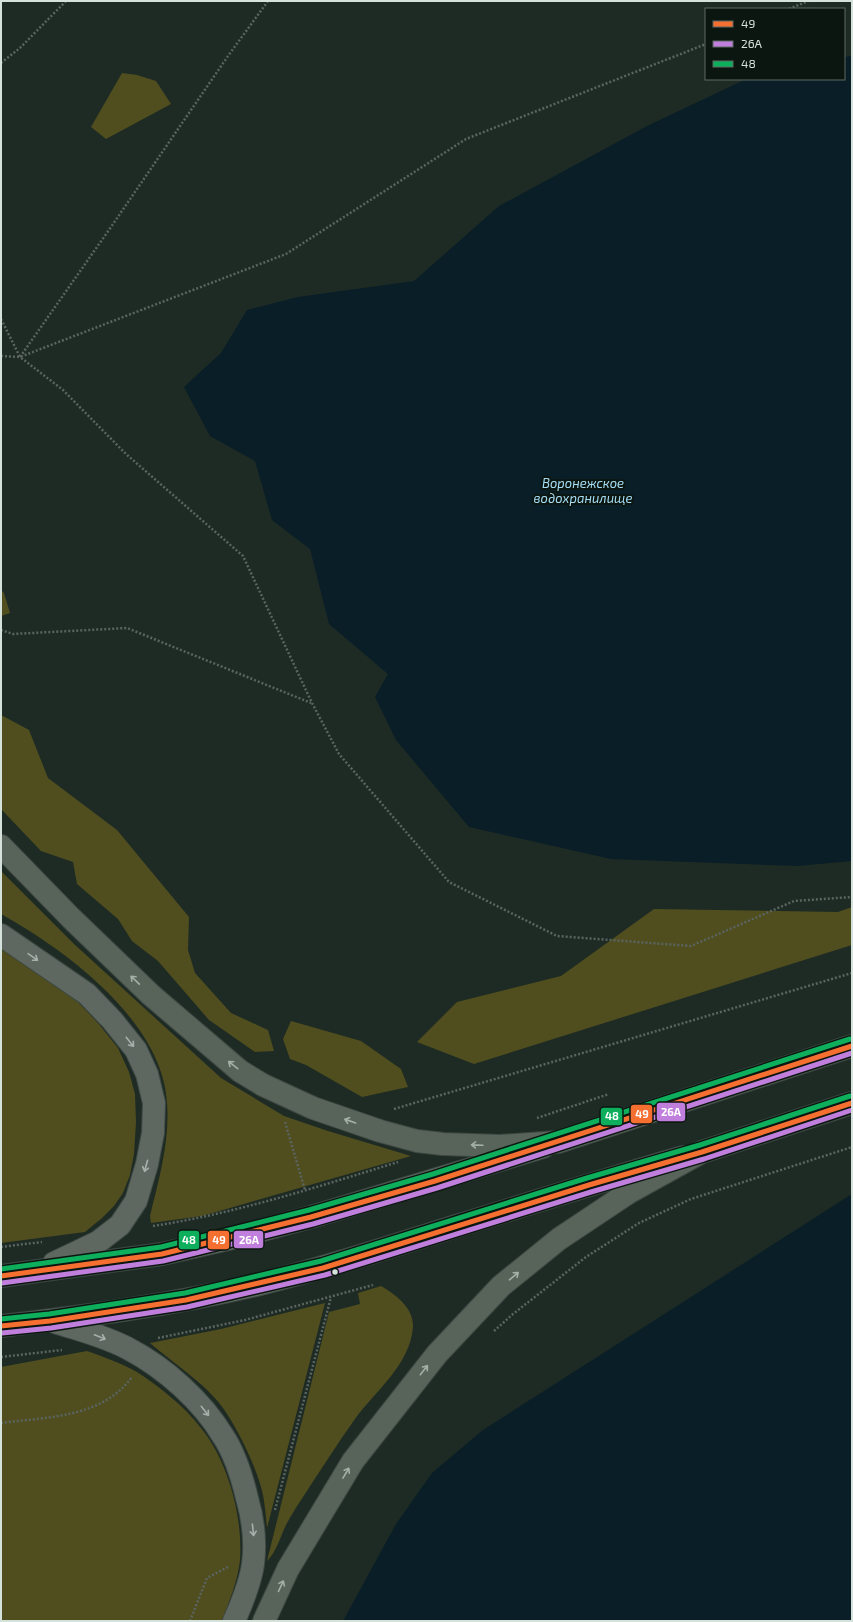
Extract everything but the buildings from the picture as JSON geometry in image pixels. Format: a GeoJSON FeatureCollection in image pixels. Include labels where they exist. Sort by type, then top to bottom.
{"type":"FeatureCollection","features":[{"type":"Feature","properties":{"kind":"highway"},"geometry":{"type":"LineString","coordinates":[[1,846],[71,918],[152,995],[240,1071],[263,1085],[313,1108],[380,1131],[417,1141],[443,1144],[500,1146],[558,1142],[852,1046]]}},
{"type":"Feature","properties":{"kind":"highway"},"geometry":{"type":"LineString","coordinates":[[264,1621],[288,1568],[353,1461],[437,1354],[502,1286],[559,1239],[628,1193],[702,1152],[852,1103]]}},
{"type":"Feature","properties":{"kind":"main road"},"geometry":{"type":"LineString","coordinates":[[1,935],[87,994],[112,1020],[136,1050],[148,1074],[154,1103],[153,1133],[147,1164],[136,1201],[120,1225],[98,1242],[33,1273]]}},
{"type":"Feature","properties":{"kind":"main road"},"geometry":{"type":"LineString","coordinates":[[1,1276],[33,1273],[162,1254],[237,1237],[311,1218],[558,1142]]}},
{"type":"Feature","properties":{"kind":"main road"},"geometry":{"type":"LineString","coordinates":[[1,1326],[50,1321],[186,1300],[323,1268],[589,1185],[702,1152]]}},
{"type":"Feature","properties":{"kind":"main road"},"geometry":{"type":"LineString","coordinates":[[50,1321],[94,1334],[129,1349],[183,1387],[204,1410],[224,1436],[244,1488],[251,1514],[254,1535],[253,1566],[234,1621]]}},
{"type":"Feature","properties":{"kind":"path"},"geometry":{"type":"LineString","coordinates":[[1,63],[20,48],[66,1]]}},
{"type":"Feature","properties":{"kind":"path"},"geometry":{"type":"LineString","coordinates":[[20,357],[228,56],[268,1]]}},
{"type":"Feature","properties":{"kind":"path"},"geometry":{"type":"LineString","coordinates":[[791,8],[808,1]]}},
{"type":"Feature","properties":{"kind":"path"},"geometry":{"type":"LineString","coordinates":[[1,356],[20,357],[286,254],[466,140],[705,44]]}},
{"type":"Feature","properties":{"kind":"path"},"geometry":{"type":"LineString","coordinates":[[1,319],[20,357],[63,390],[126,454],[243,556],[312,703],[339,754],[449,882],[557,936],[691,946],[794,901],[852,898]]}},
{"type":"Feature","properties":{"kind":"path"},"geometry":{"type":"LineString","coordinates":[[1,630],[13,634],[127,628],[312,703]]}},
{"type":"Feature","properties":{"kind":"path"},"geometry":{"type":"LineString","coordinates":[[394,1110],[852,973]]}},
{"type":"Feature","properties":{"kind":"path"},"geometry":{"type":"LineString","coordinates":[[534,1119],[609,1094]]}},
{"type":"Feature","properties":{"kind":"path"},"geometry":{"type":"LineString","coordinates":[[284,1116],[305,1190]]}},
{"type":"Feature","properties":{"kind":"path"},"geometry":{"type":"LineString","coordinates":[[490,1335],[513,1314],[586,1256],[639,1223],[691,1199],[852,1147]]}},
{"type":"Feature","properties":{"kind":"path"},"geometry":{"type":"LineString","coordinates":[[153,1226],[228,1212],[398,1162]]}},
{"type":"Feature","properties":{"kind":"path"},"geometry":{"type":"LineString","coordinates":[[154,1339],[245,1320],[373,1285]]}},
{"type":"Feature","properties":{"kind":"path"},"geometry":{"type":"LineString","coordinates":[[275,1511],[330,1297]]}},
{"type":"Feature","properties":{"kind":"path"},"geometry":{"type":"LineString","coordinates":[[1,1357],[66,1350]]}},
{"type":"Feature","properties":{"kind":"path"},"geometry":{"type":"LineString","coordinates":[[1,1423],[81,1412],[106,1402],[124,1388],[136,1372]]}},
{"type":"Feature","properties":{"kind":"path"},"geometry":{"type":"LineString","coordinates":[[190,1621],[207,1578],[233,1564]]}},
{"type":"Feature","properties":{"kind":"shaded area"},"geometry":{"type":"Polygon","coordinates":[[[122,73],[137,75],[156,81],[171,104],[106,139],[91,127],[122,73]]]}},
{"type":"Feature","properties":{"kind":"shaded area"},"geometry":{"type":"Polygon","coordinates":[[[1,590],[4,593],[10,613],[1,616],[1,590]]]}},
{"type":"Feature","properties":{"kind":"shaded area"},"geometry":{"type":"Polygon","coordinates":[[[1,715],[29,730],[48,778],[117,830],[189,917],[188,950],[195,973],[231,1013],[268,1030],[274,1051],[255,1052],[209,1020],[158,961],[132,941],[118,919],[77,884],[73,862],[41,851],[1,809],[1,715]]]}},
{"type":"Feature","properties":{"kind":"shaded area"},"geometry":{"type":"Polygon","coordinates":[[[1,871],[74,944],[221,1078],[284,1116],[411,1156],[202,1216],[151,1223],[150,1216],[163,1160],[168,1117],[167,1103],[161,1073],[149,1044],[130,1017],[107,992],[81,968],[54,947],[1,914],[1,871]]]}},
{"type":"Feature","properties":{"kind":"shaded area"},"geometry":{"type":"Polygon","coordinates":[[[852,907],[852,945],[474,1064],[417,1042],[457,1002],[561,976],[654,909],[838,912],[852,907]]]}},
{"type":"Feature","properties":{"kind":"shaded area"},"geometry":{"type":"Polygon","coordinates":[[[1,946],[52,981],[78,1002],[98,1023],[118,1048],[129,1072],[135,1094],[136,1122],[134,1154],[130,1175],[123,1193],[114,1206],[85,1232],[1,1243],[1,946]]]}},
{"type":"Feature","properties":{"kind":"shaded area"},"geometry":{"type":"Polygon","coordinates":[[[291,1021],[361,1041],[401,1069],[408,1087],[362,1097],[306,1065],[290,1059],[283,1039],[291,1021]]]}},
{"type":"Feature","properties":{"kind":"shaded area"},"geometry":{"type":"Polygon","coordinates":[[[381,1286],[398,1297],[407,1308],[413,1327],[411,1341],[399,1365],[363,1408],[335,1448],[293,1513],[276,1548],[267,1561],[329,1312],[360,1304],[358,1293],[381,1286]]]}},
{"type":"Feature","properties":{"kind":"shaded area"},"geometry":{"type":"Polygon","coordinates":[[[325,1303],[267,1528],[263,1495],[257,1474],[247,1450],[229,1417],[216,1399],[207,1390],[150,1343],[221,1329],[325,1303]]]}},
{"type":"Feature","properties":{"kind":"shaded area"},"geometry":{"type":"Polygon","coordinates":[[[87,1351],[112,1360],[137,1372],[163,1391],[201,1428],[211,1441],[219,1456],[232,1490],[239,1526],[240,1543],[240,1560],[237,1575],[222,1621],[1,1621],[1,1367],[87,1351]]]}},
{"type":"Feature","properties":{"kind":"water","name":"Воронежское водохранилище"},"geometry":{"type":"Polygon","coordinates":[[[852,56],[852,861],[797,866],[611,859],[469,827],[396,740],[375,697],[388,674],[329,624],[310,549],[272,520],[255,461],[210,436],[184,387],[221,353],[247,310],[298,297],[414,281],[499,206],[647,126],[746,80],[845,80],[845,57],[852,56]]]}},
{"type":"Feature","properties":{"kind":"water"},"geometry":{"type":"Polygon","coordinates":[[[852,1194],[852,1621],[343,1621],[396,1524],[432,1473],[483,1430],[852,1194]]]}},
{"type":"Feature","properties":{"kind":"transit line","name":"48"},"geometry":{"type":"LineString","coordinates":[[1,1269],[161,1247],[309,1210],[433,1174],[850,1039]]}},
{"type":"Feature","properties":{"kind":"transit line","name":"49"},"geometry":{"type":"LineString","coordinates":[[1,1276],[162,1254],[311,1217],[435,1181],[852,1046]]}},
{"type":"Feature","properties":{"kind":"transit line","name":"26А"},"geometry":{"type":"LineString","coordinates":[[2,1283],[163,1261],[313,1224],[437,1188],[852,1053]]}},
{"type":"Feature","properties":{"kind":"transit line","name":"48"},"geometry":{"type":"LineString","coordinates":[[1,1319],[49,1314],[185,1293],[321,1261],[587,1178],[700,1145],[850,1096]]}},
{"type":"Feature","properties":{"kind":"transit line","name":"49"},"geometry":{"type":"LineString","coordinates":[[1,1326],[50,1321],[186,1300],[323,1268],[589,1185],[702,1152],[852,1103]]}},
{"type":"Feature","properties":{"kind":"transit line","name":"26А"},"geometry":{"type":"LineString","coordinates":[[2,1333],[51,1328],[187,1307],[325,1275],[591,1192],[704,1159],[852,1110]]}}]}
